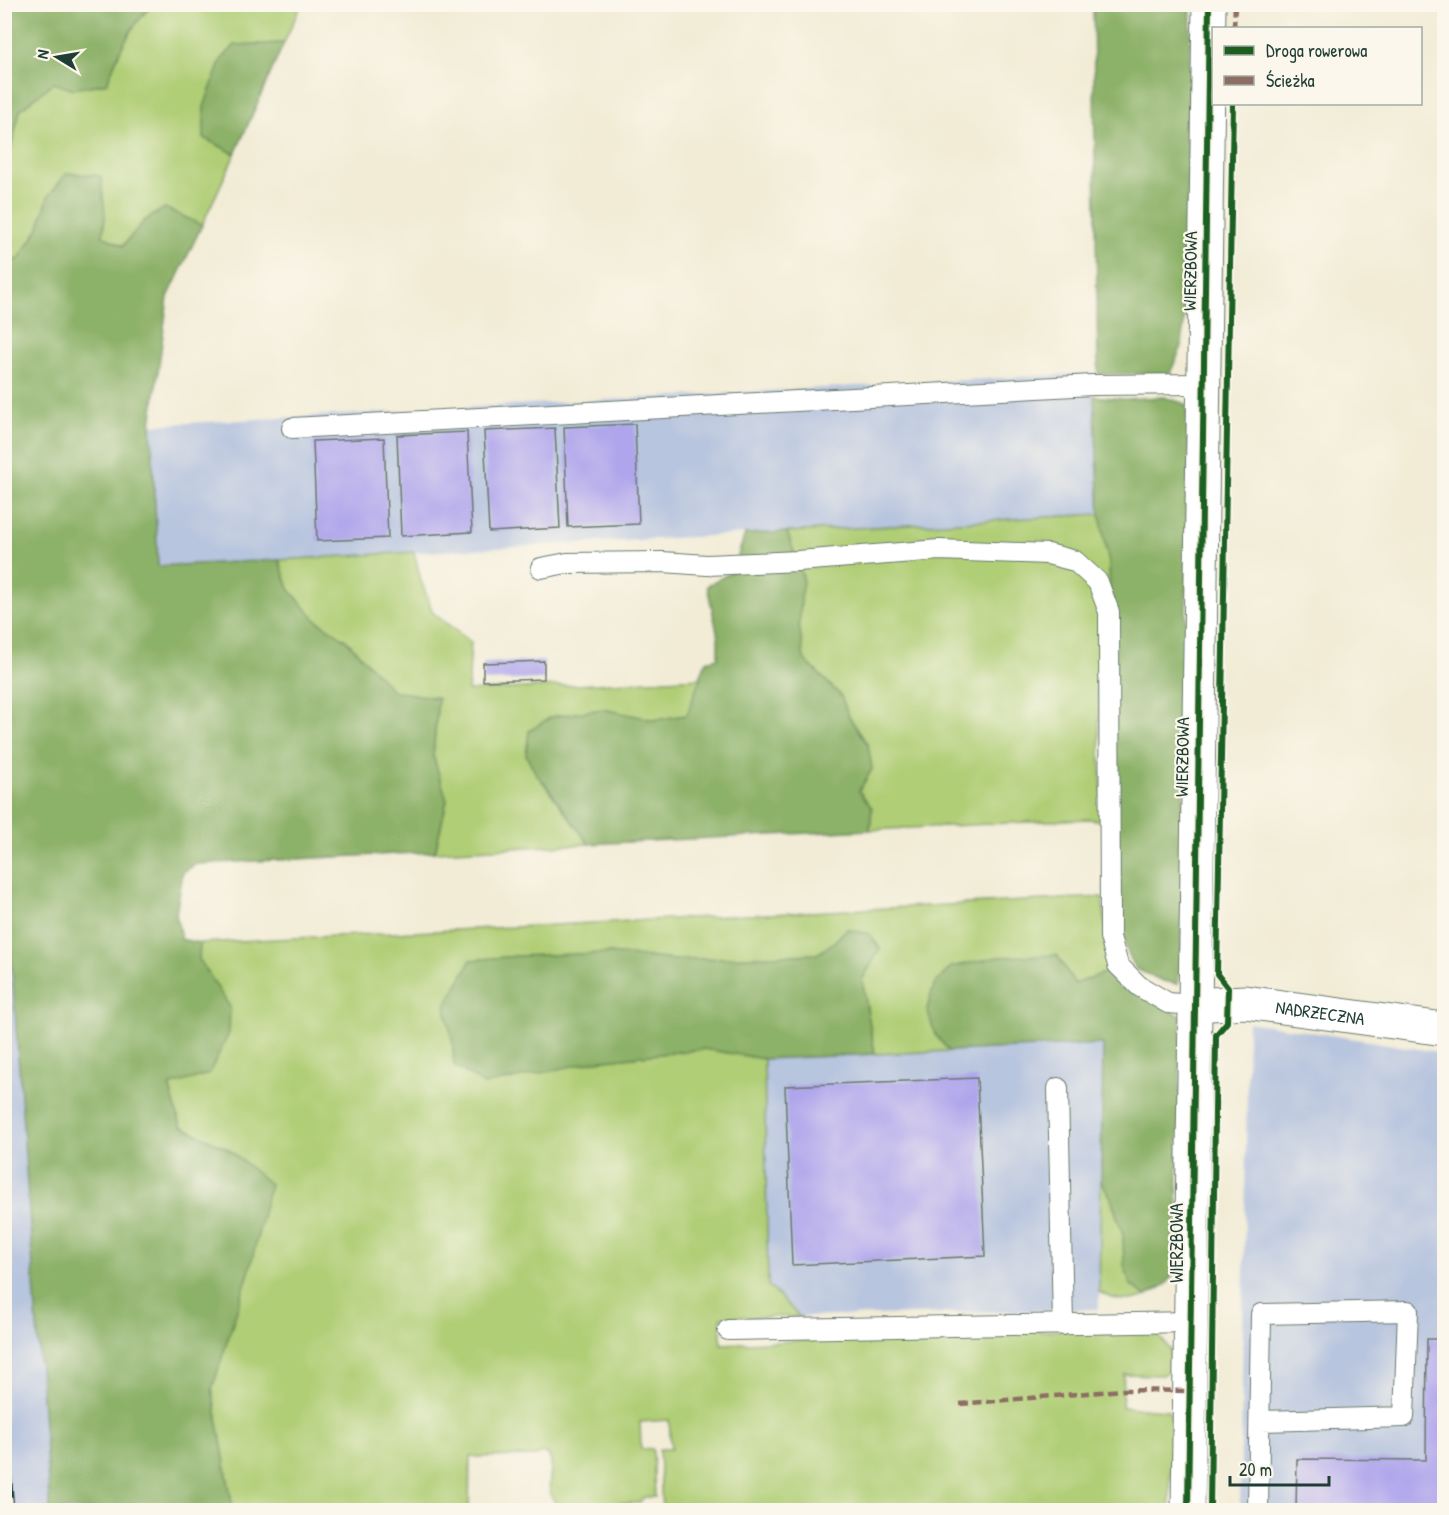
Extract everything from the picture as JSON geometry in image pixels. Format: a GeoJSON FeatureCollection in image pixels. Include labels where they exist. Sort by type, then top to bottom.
{"type":"FeatureCollection","features":[{"type":"Feature","properties":{"kind":"street","name":"WIERZBOWA"},"geometry":{"type":"LineString","coordinates":[[1188,1510],[1193,1005],[1209,4]]}},
{"type":"Feature","properties":{"kind":"street","name":"NADRZECZNA"},"geometry":{"type":"LineString","coordinates":[[1193,1005],[1245,1002],[1444,1029]]}},
{"type":"Feature","properties":{"kind":"lane"},"geometry":{"type":"LineString","coordinates":[[292,428],[1093,385],[1203,384]]}},
{"type":"Feature","properties":{"kind":"lane"},"geometry":{"type":"LineString","coordinates":[[541,568],[567,563],[662,562],[718,565],[939,550],[1048,554],[1075,561],[1098,582],[1109,612],[1110,937],[1118,965],[1139,986],[1168,1003],[1193,1005]]}},
{"type":"Feature","properties":{"kind":"lane"},"geometry":{"type":"LineString","coordinates":[[1058,1088],[1063,1325]]}},
{"type":"Feature","properties":{"kind":"lane"},"geometry":{"type":"LineString","coordinates":[[1258,1510],[1262,1314],[1408,1311],[1404,1417],[1260,1421]]}},
{"type":"Feature","properties":{"kind":"lane"},"geometry":{"type":"LineString","coordinates":[[728,1330],[1191,1322]]}},
{"type":"Feature","properties":{"kind":"shaded area"},"geometry":{"type":"Polygon","coordinates":[[[1092,373],[1100,514],[158,567],[151,425],[1092,373]]]}},
{"type":"Feature","properties":{"kind":"shaded area"},"geometry":{"type":"Polygon","coordinates":[[[5,869],[26,1176],[50,1510],[5,1510],[5,869]]]}},
{"type":"Feature","properties":{"kind":"shaded area"},"geometry":{"type":"Polygon","coordinates":[[[1248,1022],[1444,1053],[1444,1510],[1240,1510],[1248,1022]]]}},
{"type":"Feature","properties":{"kind":"shaded area"},"geometry":{"type":"Polygon","coordinates":[[[1104,1043],[1099,1309],[800,1317],[768,1285],[764,1059],[1104,1043]]]}},
{"type":"Feature","properties":{"kind":"green space"},"geometry":{"type":"Polygon","coordinates":[[[5,4],[153,5],[131,31],[107,83],[72,89],[53,83],[20,110],[5,172],[5,4]]]}},
{"type":"Feature","properties":{"kind":"green space"},"geometry":{"type":"Polygon","coordinates":[[[153,5],[301,5],[284,43],[235,45],[204,138],[235,154],[202,225],[165,208],[144,221],[123,246],[103,236],[105,215],[49,195],[38,230],[18,260],[5,260],[5,172],[20,110],[53,83],[72,89],[107,83],[131,31],[153,5]]]}},
{"type":"Feature","properties":{"kind":"green space"},"geometry":{"type":"Polygon","coordinates":[[[1093,5],[1191,5],[1185,308],[1182,346],[1170,373],[1098,374],[1093,5]]]}},
{"type":"Feature","properties":{"kind":"green space"},"geometry":{"type":"Polygon","coordinates":[[[284,43],[235,154],[204,138],[204,107],[221,60],[235,45],[284,43]]]}},
{"type":"Feature","properties":{"kind":"green space"},"geometry":{"type":"Polygon","coordinates":[[[67,173],[101,176],[105,215],[103,236],[123,246],[144,221],[165,208],[202,225],[168,297],[151,425],[158,566],[279,560],[289,589],[315,619],[347,641],[393,691],[438,698],[433,756],[447,800],[435,852],[196,864],[183,872],[176,914],[181,939],[200,943],[199,959],[230,1007],[229,1033],[209,1074],[169,1086],[181,1126],[228,1149],[270,1184],[249,1272],[212,1389],[233,1510],[50,1510],[5,869],[4,260],[18,260],[38,230],[49,195],[67,173]]]}},
{"type":"Feature","properties":{"kind":"green space"},"geometry":{"type":"Polygon","coordinates":[[[1094,396],[1125,399],[1164,397],[1186,404],[1189,427],[1181,960],[1178,984],[1163,981],[1136,969],[1126,949],[1119,914],[1109,563],[1100,514],[1094,396]]]}},
{"type":"Feature","properties":{"kind":"green space"},"geometry":{"type":"Polygon","coordinates":[[[1100,514],[1109,563],[1112,665],[1097,675],[1103,821],[1088,819],[870,830],[872,808],[859,791],[872,769],[868,745],[849,717],[841,696],[804,659],[799,624],[803,578],[787,532],[1100,514]]]}},
{"type":"Feature","properties":{"kind":"green space"},"geometry":{"type":"Polygon","coordinates":[[[787,532],[803,578],[799,624],[804,659],[841,696],[849,717],[868,745],[872,769],[859,791],[872,808],[870,830],[589,844],[536,774],[526,755],[529,731],[551,717],[603,709],[654,720],[687,715],[706,661],[718,658],[718,636],[707,586],[733,571],[745,534],[787,532]]]}},
{"type":"Feature","properties":{"kind":"green space"},"geometry":{"type":"Polygon","coordinates":[[[414,552],[421,581],[433,613],[471,642],[468,691],[701,678],[687,715],[654,720],[603,709],[551,717],[526,755],[532,767],[589,844],[435,852],[447,800],[433,756],[438,698],[393,692],[347,641],[315,619],[289,589],[279,560],[414,552]]]}},
{"type":"Feature","properties":{"kind":"green space"},"geometry":{"type":"Polygon","coordinates":[[[1102,897],[1112,970],[1075,984],[1057,955],[1032,957],[935,1034],[949,1051],[875,1054],[862,980],[880,948],[847,929],[817,954],[674,960],[609,953],[471,960],[453,1044],[454,1065],[596,1061],[704,1049],[764,1059],[768,1285],[800,1317],[721,1317],[721,1344],[1142,1327],[1157,1333],[1170,1350],[1170,1369],[1162,1375],[1124,1374],[1122,1407],[1168,1410],[1171,1417],[1170,1510],[662,1510],[659,1449],[671,1449],[669,1420],[640,1422],[641,1449],[653,1449],[655,1497],[644,1497],[639,1503],[556,1504],[550,1490],[551,1460],[548,1454],[542,1453],[535,1456],[470,1457],[469,1510],[233,1510],[212,1389],[249,1272],[269,1184],[228,1149],[181,1126],[169,1086],[208,1074],[230,1007],[198,959],[200,943],[1102,897]]]}},
{"type":"Feature","properties":{"kind":"green space"},"geometry":{"type":"Polygon","coordinates":[[[847,929],[870,934],[880,949],[862,980],[875,1054],[764,1059],[704,1049],[596,1061],[484,1085],[454,1065],[453,1044],[445,1006],[471,960],[609,953],[674,960],[817,954],[847,929]]]}},
{"type":"Feature","properties":{"kind":"green space"},"geometry":{"type":"Polygon","coordinates":[[[1057,955],[1075,984],[1112,970],[1152,999],[1181,1016],[1176,1269],[1167,1284],[1146,1296],[1130,1284],[1124,1264],[1123,1235],[1111,1198],[1101,1180],[1103,1044],[949,1051],[935,1034],[927,1009],[934,985],[951,967],[998,957],[1057,955]]]}},
{"type":"Feature","properties":{"kind":"green space"},"geometry":{"type":"Polygon","coordinates":[[[1101,1180],[1111,1198],[1123,1235],[1124,1264],[1130,1284],[1146,1296],[1133,1300],[1122,1300],[1099,1292],[1101,1180]]]}},
{"type":"Feature","properties":{"kind":"building"},"geometry":{"type":"Polygon","coordinates":[[[635,424],[639,524],[568,527],[564,427],[635,424]]]}},
{"type":"Feature","properties":{"kind":"building"},"geometry":{"type":"Polygon","coordinates":[[[555,428],[560,528],[489,532],[484,431],[555,428]]]}},
{"type":"Feature","properties":{"kind":"building"},"geometry":{"type":"Polygon","coordinates":[[[467,432],[472,532],[401,536],[397,435],[467,432]]]}},
{"type":"Feature","properties":{"kind":"building"},"geometry":{"type":"Polygon","coordinates":[[[384,438],[388,538],[317,541],[313,441],[384,438]]]}},
{"type":"Feature","properties":{"kind":"building"},"geometry":{"type":"Polygon","coordinates":[[[544,661],[544,679],[483,681],[483,663],[544,661]]]}},
{"type":"Feature","properties":{"kind":"building"},"geometry":{"type":"Polygon","coordinates":[[[977,1078],[985,1256],[792,1265],[785,1086],[977,1078]]]}},
{"type":"Feature","properties":{"kind":"building"},"geometry":{"type":"Polygon","coordinates":[[[1427,1339],[1444,1339],[1444,1510],[1296,1510],[1297,1459],[1426,1460],[1427,1339]]]}},
{"type":"Feature","properties":{"kind":"railway"},"geometry":{"type":"LineString","coordinates":[[4,1414],[11,1510]]}},
{"type":"Feature","properties":{"kind":"marked path"},"geometry":{"type":"LineString","coordinates":[[1234,27],[1235,4]]}},
{"type":"Feature","properties":{"kind":"marked path"},"geometry":{"type":"LineString","coordinates":[[960,1404],[1123,1390],[1190,1391]]}},
{"type":"Feature","properties":{"kind":"cycle path"},"geometry":{"type":"LineString","coordinates":[[1188,1510],[1209,4]]}},
{"type":"Feature","properties":{"kind":"cycle path"},"geometry":{"type":"LineString","coordinates":[[1210,1510],[1216,1035],[1227,1022],[1228,988],[1217,974],[1233,105]]}}]}
